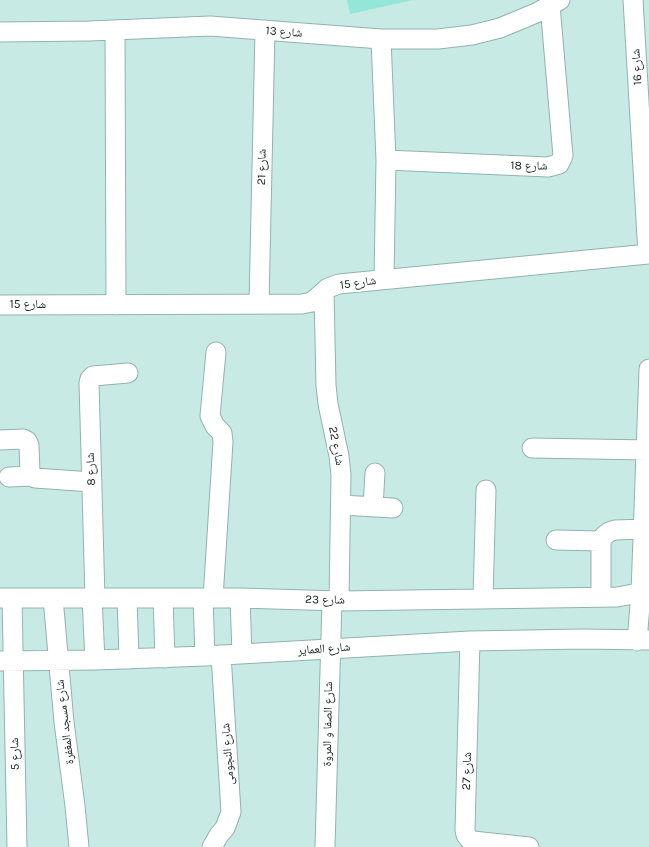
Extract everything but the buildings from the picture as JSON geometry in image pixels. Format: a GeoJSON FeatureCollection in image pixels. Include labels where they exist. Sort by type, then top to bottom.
{"type":"FeatureCollection","features":[{"type":"Feature","properties":{"kind":"street","name":"شارع 16"},"geometry":{"type":"LineString","coordinates":[[633,0],[648,254]]}},
{"type":"Feature","properties":{"kind":"street","name":"شارع 13"},"geometry":{"type":"LineString","coordinates":[[0,32],[115,30],[210,26],[381,39],[438,39],[472,35],[500,28],[555,3]]}},
{"type":"Feature","properties":{"kind":"street","name":"شارع 18"},"geometry":{"type":"LineString","coordinates":[[386,160],[548,167],[559,164],[562,156],[555,3]]}},
{"type":"Feature","properties":{"kind":"street"},"geometry":{"type":"LineString","coordinates":[[115,30],[116,305]]}},
{"type":"Feature","properties":{"kind":"street","name":"شارع 21"},"geometry":{"type":"LineString","coordinates":[[258,304],[265,30]]}},
{"type":"Feature","properties":{"kind":"street"},"geometry":{"type":"LineString","coordinates":[[381,39],[386,160],[384,279]]}},
{"type":"Feature","properties":{"kind":"street","name":"شارع 15"},"geometry":{"type":"LineString","coordinates":[[0,305],[307,303],[316,299],[328,288],[339,284],[648,254]]}},
{"type":"Feature","properties":{"kind":"street","name":"شارع 22"},"geometry":{"type":"LineString","coordinates":[[324,292],[326,385],[328,404],[339,456],[341,505],[335,600]]}},
{"type":"Feature","properties":{"kind":"street","name":"شارع النجومى"},"geometry":{"type":"LineString","coordinates":[[212,847],[225,828],[231,812],[213,656],[208,598],[223,442],[222,433],[214,426],[210,416],[216,352]]}},
{"type":"Feature","properties":{"kind":"street"},"geometry":{"type":"LineString","coordinates":[[643,641],[645,592],[643,529],[649,369]]}},
{"type":"Feature","properties":{"kind":"street","name":"شارع 8"},"geometry":{"type":"LineString","coordinates":[[95,660],[89,383],[93,376],[128,373]]}},
{"type":"Feature","properties":{"kind":"street"},"geometry":{"type":"LineString","coordinates":[[0,440],[23,439],[27,441],[29,445],[29,469],[32,476]]}},
{"type":"Feature","properties":{"kind":"street"},"geometry":{"type":"LineString","coordinates":[[532,448],[647,450]]}},
{"type":"Feature","properties":{"kind":"street"},"geometry":{"type":"LineString","coordinates":[[373,507],[375,473]]}},
{"type":"Feature","properties":{"kind":"street"},"geometry":{"type":"LineString","coordinates":[[9,477],[32,476],[35,478],[92,482]]}},
{"type":"Feature","properties":{"kind":"street"},"geometry":{"type":"LineString","coordinates":[[483,598],[486,490]]}},
{"type":"Feature","properties":{"kind":"street"},"geometry":{"type":"LineString","coordinates":[[341,505],[393,508]]}},
{"type":"Feature","properties":{"kind":"street"},"geometry":{"type":"LineString","coordinates":[[601,597],[601,541],[604,536],[609,532],[643,529]]}},
{"type":"Feature","properties":{"kind":"street"},"geometry":{"type":"LineString","coordinates":[[556,540],[601,541]]}},
{"type":"Feature","properties":{"kind":"street","name":"شارع 23"},"geometry":{"type":"LineString","coordinates":[[6,598],[240,598],[335,600],[617,597],[645,592]]}},
{"type":"Feature","properties":{"kind":"street","name":"شارع 5"},"geometry":{"type":"LineString","coordinates":[[6,598],[7,662],[17,847]]}},
{"type":"Feature","properties":{"kind":"street","name":"شارع مسجد المغفرة"},"geometry":{"type":"LineString","coordinates":[[53,598],[58,661],[79,847]]}},
{"type":"Feature","properties":{"kind":"street"},"geometry":{"type":"LineString","coordinates":[[127,598],[129,659]]}},
{"type":"Feature","properties":{"kind":"street"},"geometry":{"type":"LineString","coordinates":[[163,598],[166,658]]}},
{"type":"Feature","properties":{"kind":"street"},"geometry":{"type":"LineString","coordinates":[[240,598],[242,654]]}},
{"type":"Feature","properties":{"kind":"street","name":"شارع الصفا و المروة"},"geometry":{"type":"LineString","coordinates":[[325,847],[330,648],[335,600]]}},
{"type":"Feature","properties":{"kind":"street","name":"شارع العماير"},"geometry":{"type":"LineString","coordinates":[[7,662],[213,656],[470,641],[643,641]]}},
{"type":"Feature","properties":{"kind":"street","name":"شارع 27"},"geometry":{"type":"LineString","coordinates":[[470,641],[466,835],[468,839],[473,841],[529,847]]}},
{"type":"Feature","properties":{"kind":"green space"},"geometry":{"type":"Polygon","coordinates":[[[347,0],[413,0],[350,14],[347,0]]]}}]}
